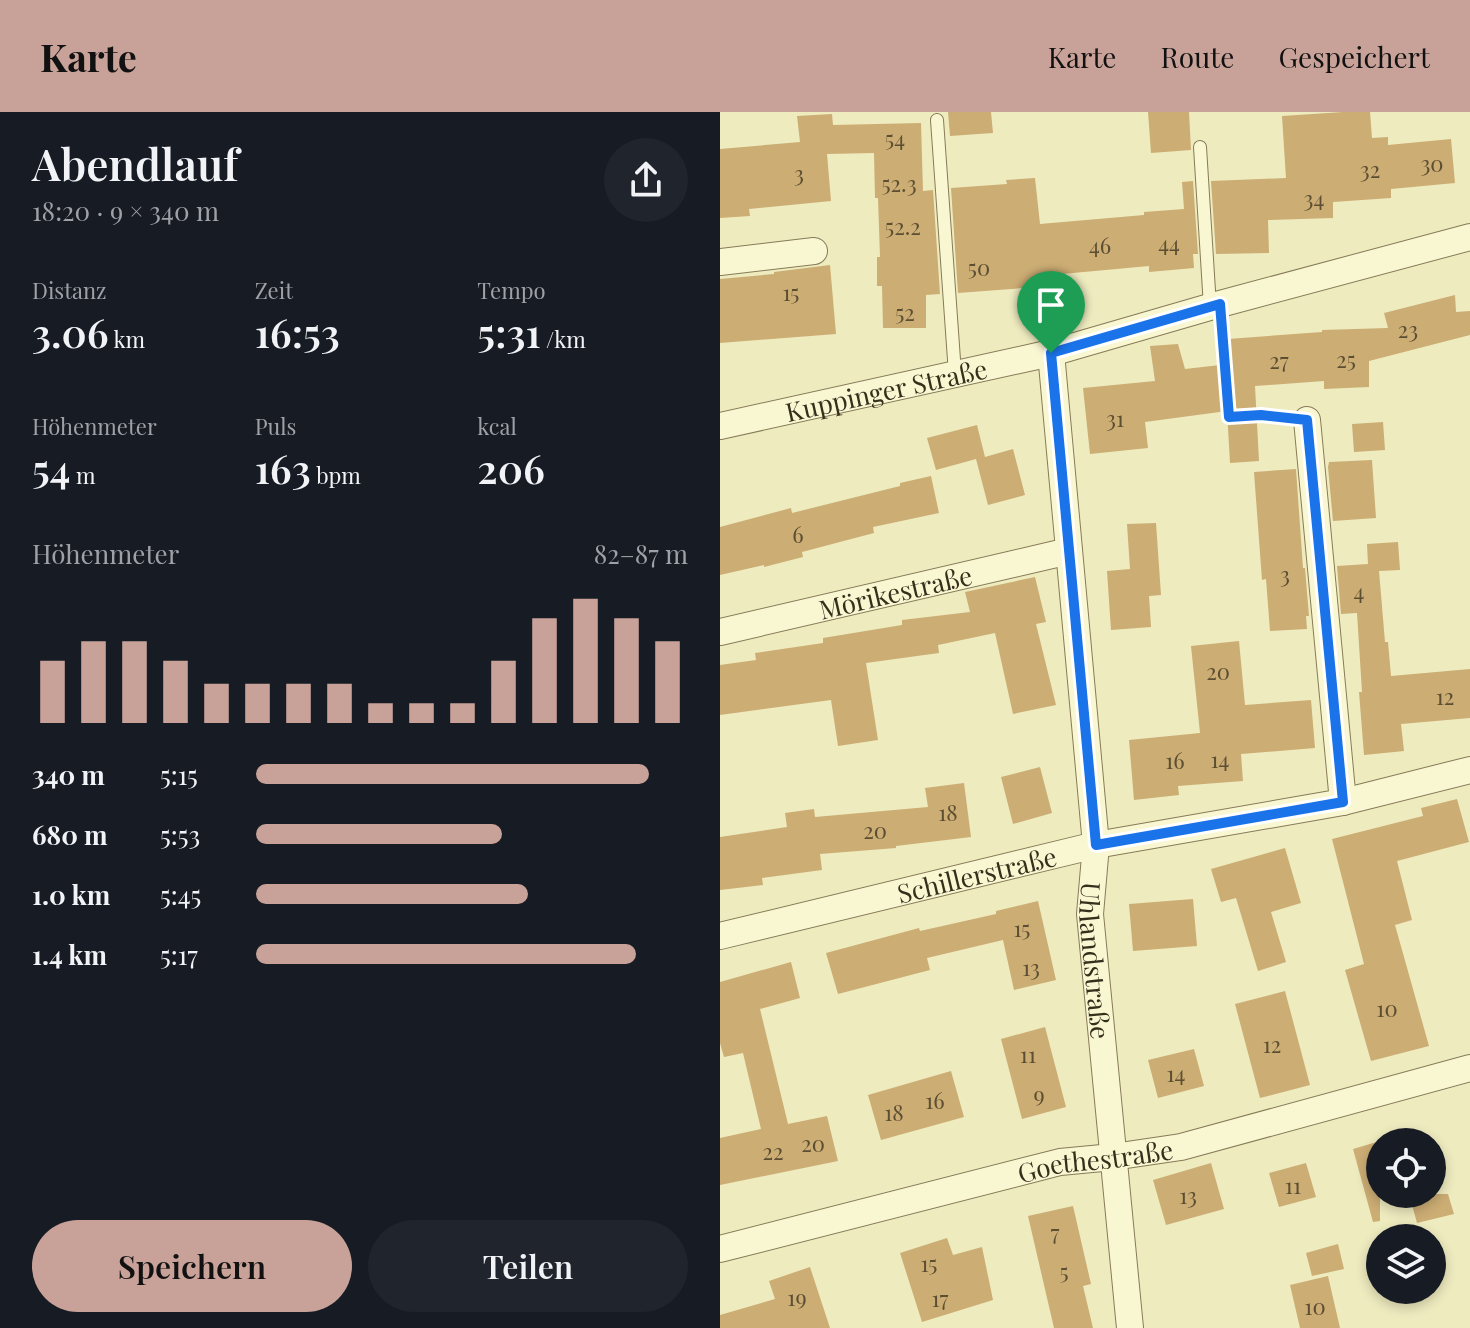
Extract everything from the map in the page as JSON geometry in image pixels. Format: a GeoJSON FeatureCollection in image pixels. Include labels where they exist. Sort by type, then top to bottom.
{"type":"FeatureCollection","features":[{"type":"Feature","properties":{"kind":"street","name":"Kuppinger Straße"},"geometry":{"type":"LineString","coordinates":[[720,426],[1051,353],[1215,305],[1470,237]]}},
{"type":"Feature","properties":{"kind":"street"},"geometry":{"type":"LineString","coordinates":[[720,262],[814,251]]}},
{"type":"Feature","properties":{"kind":"street","name":"Uhlandstraße"},"geometry":{"type":"LineString","coordinates":[[1051,353],[1096,845],[1090,914],[1130,1328]]}},
{"type":"Feature","properties":{"kind":"street"},"geometry":{"type":"LineString","coordinates":[[1307,420],[1343,802]]}},
{"type":"Feature","properties":{"kind":"street","name":"Mörikestraße"},"geometry":{"type":"LineString","coordinates":[[720,632],[1069,551]]}},
{"type":"Feature","properties":{"kind":"street","name":"Schillerstraße"},"geometry":{"type":"LineString","coordinates":[[720,936],[1096,845],[1343,802],[1470,770]]}},
{"type":"Feature","properties":{"kind":"street","name":"Goethestraße"},"geometry":{"type":"LineString","coordinates":[[720,1249],[1060,1162],[1181,1147],[1470,1068]]}},
{"type":"Feature","properties":{"kind":"lane"},"geometry":{"type":"LineString","coordinates":[[937,120],[955,374]]}},
{"type":"Feature","properties":{"kind":"lane"},"geometry":{"type":"LineString","coordinates":[[1200,147],[1215,305]]}},
{"type":"Feature","properties":{"kind":"path"},"geometry":{"type":"LineString","coordinates":[[1215,305],[1229,417],[1261,415],[1307,420]]}},
{"type":"Feature","properties":{"kind":"building"},"geometry":{"type":"Polygon","coordinates":[[[948,112],[991,112],[993,133],[950,136],[948,112]]]}},
{"type":"Feature","properties":{"kind":"building"},"geometry":{"type":"Polygon","coordinates":[[[1148,112],[1189,112],[1191,150],[1151,153],[1148,112]]]}},
{"type":"Feature","properties":{"kind":"building"},"geometry":{"type":"Polygon","coordinates":[[[1370,112],[1372,138],[1388,137],[1388,145],[1451,139],[1455,183],[1391,189],[1391,198],[1333,202],[1333,218],[1268,220],[1269,253],[1216,254],[1211,181],[1286,178],[1282,116],[1370,112]]]}},
{"type":"Feature","properties":{"kind":"building"},"geometry":{"type":"Polygon","coordinates":[[[832,114],[833,125],[921,123],[923,191],[933,190],[940,294],[926,295],[926,328],[883,328],[882,286],[877,286],[877,257],[880,257],[874,153],[827,154],[831,201],[749,209],[750,216],[720,218],[720,149],[800,142],[797,116],[832,114]]]}},
{"type":"Feature","properties":{"kind":"building"},"geometry":{"type":"Polygon","coordinates":[[[1035,178],[1040,224],[1184,209],[1182,182],[1193,181],[1198,254],[1193,254],[1194,268],[1149,272],[1149,266],[1062,274],[1063,285],[958,293],[951,188],[1007,184],[1006,180],[1035,178]]]}},
{"type":"Feature","properties":{"kind":"building"},"geometry":{"type":"Polygon","coordinates":[[[830,265],[836,334],[720,343],[720,279],[830,265]]]}},
{"type":"Feature","properties":{"kind":"building"},"geometry":{"type":"Polygon","coordinates":[[[1455,295],[1456,312],[1470,311],[1470,335],[1369,361],[1369,387],[1324,389],[1324,381],[1255,386],[1259,461],[1230,463],[1227,411],[1145,422],[1148,448],[1090,454],[1083,388],[1155,381],[1150,346],[1178,344],[1185,369],[1229,364],[1228,339],[1322,330],[1388,328],[1384,313],[1455,295]]]}},
{"type":"Feature","properties":{"kind":"building"},"geometry":{"type":"Polygon","coordinates":[[[1383,422],[1385,450],[1354,452],[1352,424],[1383,422]]]}},
{"type":"Feature","properties":{"kind":"building"},"geometry":{"type":"Polygon","coordinates":[[[977,425],[985,457],[1013,449],[1025,495],[988,505],[976,459],[936,470],[927,438],[977,425]]]}},
{"type":"Feature","properties":{"kind":"building"},"geometry":{"type":"Polygon","coordinates":[[[1372,460],[1376,518],[1333,521],[1329,462],[1372,460]]]}},
{"type":"Feature","properties":{"kind":"building"},"geometry":{"type":"Polygon","coordinates":[[[1296,469],[1309,616],[1306,616],[1307,629],[1270,631],[1266,579],[1262,580],[1254,472],[1296,469]]]}},
{"type":"Feature","properties":{"kind":"building"},"geometry":{"type":"Polygon","coordinates":[[[931,476],[939,513],[873,527],[874,533],[802,552],[803,557],[720,575],[720,527],[791,508],[792,513],[931,476]]]}},
{"type":"Feature","properties":{"kind":"building"},"geometry":{"type":"Polygon","coordinates":[[[1156,523],[1161,595],[1149,596],[1151,627],[1111,630],[1107,571],[1130,569],[1127,524],[1156,523]]]}},
{"type":"Feature","properties":{"kind":"building"},"geometry":{"type":"Polygon","coordinates":[[[1398,542],[1400,570],[1379,571],[1391,676],[1470,669],[1470,718],[1401,724],[1404,751],[1364,755],[1357,613],[1341,614],[1337,566],[1368,564],[1367,544],[1398,542]]]}},
{"type":"Feature","properties":{"kind":"building"},"geometry":{"type":"Polygon","coordinates":[[[1035,577],[1046,622],[1036,624],[1056,705],[1013,714],[995,633],[938,645],[939,653],[866,663],[878,740],[838,746],[831,700],[720,715],[720,665],[756,660],[755,653],[823,643],[823,638],[902,625],[902,620],[970,612],[965,592],[1035,577]]]}},
{"type":"Feature","properties":{"kind":"building"},"geometry":{"type":"Polygon","coordinates":[[[1239,641],[1245,705],[1311,700],[1315,748],[1241,754],[1243,781],[1178,786],[1179,795],[1134,800],[1129,740],[1200,733],[1191,646],[1239,641]]]}},
{"type":"Feature","properties":{"kind":"building"},"geometry":{"type":"Polygon","coordinates":[[[1040,767],[1052,813],[1013,824],[1001,777],[1040,767]]]}},
{"type":"Feature","properties":{"kind":"building"},"geometry":{"type":"Polygon","coordinates":[[[964,783],[971,837],[896,848],[820,854],[822,870],[762,878],[763,885],[720,890],[720,837],[787,827],[785,813],[814,809],[815,817],[928,807],[925,788],[964,783]]]}},
{"type":"Feature","properties":{"kind":"building"},"geometry":{"type":"Polygon","coordinates":[[[1457,799],[1469,842],[1397,861],[1412,920],[1395,925],[1429,1046],[1371,1061],[1345,970],[1364,964],[1332,839],[1423,816],[1421,808],[1457,799]]]}},
{"type":"Feature","properties":{"kind":"building"},"geometry":{"type":"Polygon","coordinates":[[[1285,848],[1301,903],[1271,912],[1286,962],[1258,971],[1236,898],[1221,902],[1211,869],[1285,848]]]}},
{"type":"Feature","properties":{"kind":"building"},"geometry":{"type":"Polygon","coordinates":[[[1193,899],[1197,946],[1133,951],[1129,904],[1193,899]]]}},
{"type":"Feature","properties":{"kind":"building"},"geometry":{"type":"Polygon","coordinates":[[[1038,901],[1056,980],[1014,990],[1003,940],[927,958],[930,970],[838,994],[826,953],[919,928],[920,931],[996,914],[996,911],[1038,901]]]}},
{"type":"Feature","properties":{"kind":"building"},"geometry":{"type":"Polygon","coordinates":[[[791,962],[800,998],[760,1009],[788,1124],[827,1116],[838,1161],[720,1185],[720,1138],[761,1129],[743,1053],[724,1057],[720,1043],[720,982],[791,962]]]}},
{"type":"Feature","properties":{"kind":"building"},"geometry":{"type":"Polygon","coordinates":[[[1285,991],[1310,1085],[1260,1098],[1235,1004],[1285,991]]]}},
{"type":"Feature","properties":{"kind":"building"},"geometry":{"type":"Polygon","coordinates":[[[1045,1027],[1066,1107],[1022,1119],[1001,1039],[1045,1027]]]}},
{"type":"Feature","properties":{"kind":"building"},"geometry":{"type":"Polygon","coordinates":[[[1194,1049],[1204,1086],[1158,1098],[1148,1060],[1194,1049]]]}},
{"type":"Feature","properties":{"kind":"building"},"geometry":{"type":"Polygon","coordinates":[[[951,1071],[964,1117],[881,1140],[868,1095],[951,1071]]]}},
{"type":"Feature","properties":{"kind":"building"},"geometry":{"type":"Polygon","coordinates":[[[1366,1145],[1366,1196],[1353,1149],[1366,1145]]]}},
{"type":"Feature","properties":{"kind":"building"},"geometry":{"type":"Polygon","coordinates":[[[1211,1163],[1224,1209],[1166,1225],[1153,1180],[1211,1163]]]}},
{"type":"Feature","properties":{"kind":"building"},"geometry":{"type":"Polygon","coordinates":[[[1306,1163],[1316,1197],[1279,1207],[1269,1173],[1306,1163]]]}},
{"type":"Feature","properties":{"kind":"building"},"geometry":{"type":"Polygon","coordinates":[[[1448,1194],[1454,1214],[1417,1223],[1413,1208],[1446,1208],[1448,1194]]]}},
{"type":"Feature","properties":{"kind":"building"},"geometry":{"type":"Polygon","coordinates":[[[1073,1206],[1091,1284],[1083,1286],[1093,1328],[1054,1328],[1028,1216],[1073,1206]]]}},
{"type":"Feature","properties":{"kind":"building"},"geometry":{"type":"Polygon","coordinates":[[[1369,1208],[1380,1208],[1380,1221],[1373,1222],[1369,1208]]]}},
{"type":"Feature","properties":{"kind":"building"},"geometry":{"type":"Polygon","coordinates":[[[947,1238],[953,1255],[982,1247],[993,1300],[922,1322],[900,1253],[947,1238]]]}},
{"type":"Feature","properties":{"kind":"building"},"geometry":{"type":"Polygon","coordinates":[[[1338,1244],[1344,1269],[1312,1276],[1306,1253],[1338,1244]]]}},
{"type":"Feature","properties":{"kind":"building"},"geometry":{"type":"Polygon","coordinates":[[[810,1267],[830,1328],[720,1328],[720,1315],[775,1299],[769,1281],[810,1267]]]}},
{"type":"Feature","properties":{"kind":"building"},"geometry":{"type":"Polygon","coordinates":[[[1328,1276],[1340,1328],[1300,1328],[1290,1285],[1328,1276]]]}},
{"type":"Feature","properties":{"kind":"route"},"geometry":{"type":"LineString","coordinates":[[1220,304],[1229,417],[1261,415],[1307,420],[1343,802],[1096,845],[1051,353],[1220,304]]}}]}
